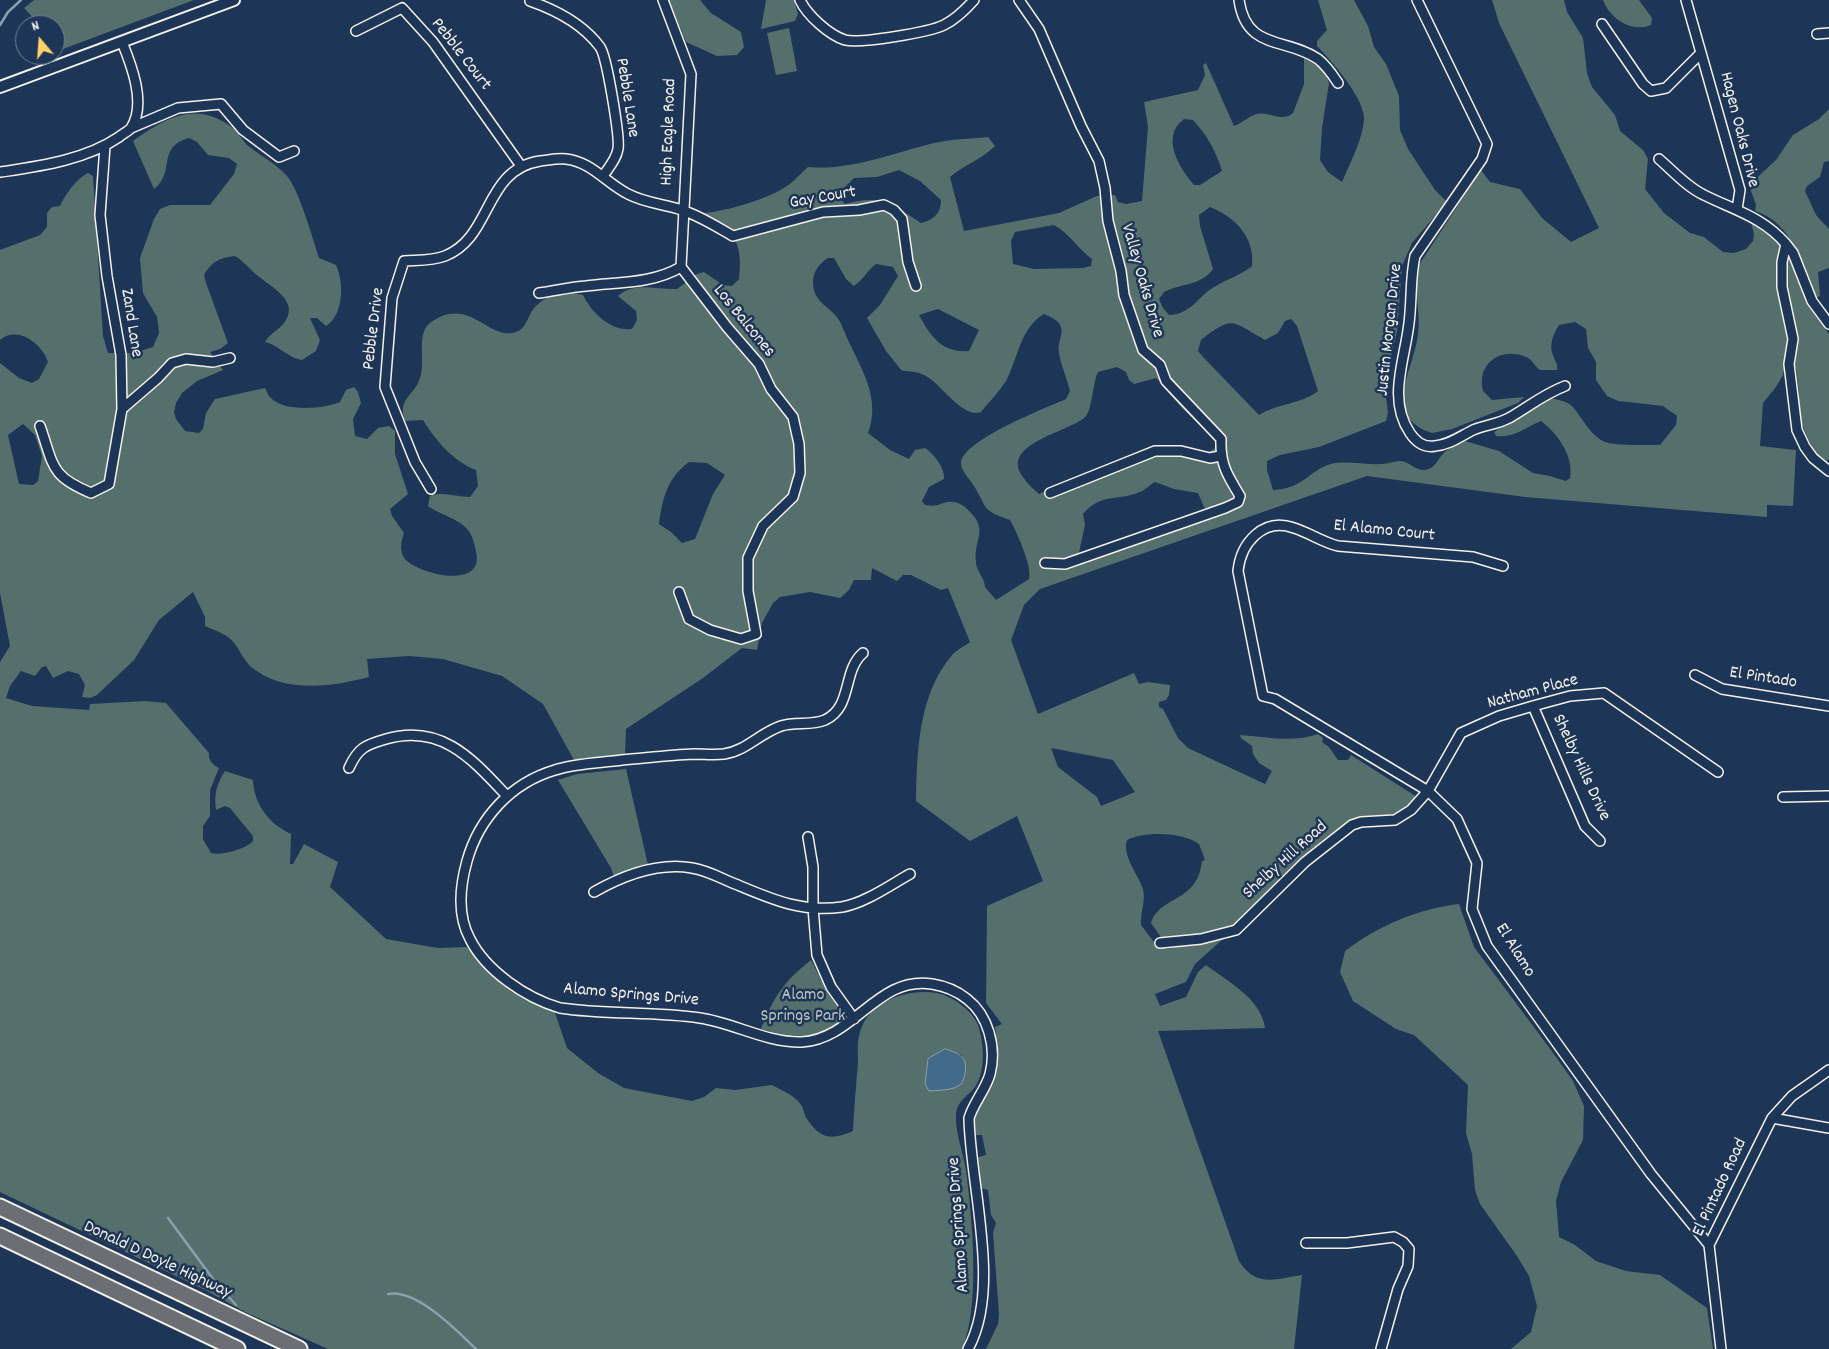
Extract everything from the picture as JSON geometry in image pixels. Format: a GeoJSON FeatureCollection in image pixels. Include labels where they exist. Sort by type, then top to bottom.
{"type":"FeatureCollection","features":[{"type":"Feature","properties":{"kind":"highway","name":"Donald D Doyle Highway"},"geometry":{"type":"LineString","coordinates":[[0,1207],[299,1349]]}},
{"type":"Feature","properties":{"kind":"highway"},"geometry":{"type":"LineString","coordinates":[[0,1236],[237,1349]]}},
{"type":"Feature","properties":{"kind":"street"},"geometry":{"type":"LineString","coordinates":[[0,87],[234,0]]}},
{"type":"Feature","properties":{"kind":"street","name":"High Eagle Road"},"geometry":{"type":"LineString","coordinates":[[663,0],[691,74],[681,267]]}},
{"type":"Feature","properties":{"kind":"street"},"geometry":{"type":"LineString","coordinates":[[800,0],[805,11],[821,25],[845,40],[860,41],[936,28],[952,20],[974,0]]}},
{"type":"Feature","properties":{"kind":"street","name":"Valley Oaks Drive"},"geometry":{"type":"LineString","coordinates":[[1019,0],[1039,29],[1081,126],[1099,161],[1105,188],[1108,221],[1121,271],[1124,294],[1143,350],[1160,365],[1166,381],[1221,439],[1220,456],[1240,496],[1238,502],[1065,564],[1045,563]]}},
{"type":"Feature","properties":{"kind":"street"},"geometry":{"type":"LineString","coordinates":[[1239,0],[1241,11],[1254,32],[1267,41],[1318,59],[1329,69],[1338,84]]}},
{"type":"Feature","properties":{"kind":"street","name":"Justin Morgan Drive"},"geometry":{"type":"LineString","coordinates":[[1417,0],[1486,144],[1482,159],[1415,256],[1411,273],[1409,324],[1398,390],[1399,408],[1404,424],[1414,438],[1424,446],[1442,445],[1473,430],[1509,418],[1549,392],[1565,386]]}},
{"type":"Feature","properties":{"kind":"street","name":"Hagen Oaks Drive"},"geometry":{"type":"LineString","coordinates":[[1686,0],[1740,190],[1737,208],[1764,222],[1786,244],[1793,253],[1812,301],[1829,324]]}},
{"type":"Feature","properties":{"kind":"street","name":"Pebble Lane"},"geometry":{"type":"LineString","coordinates":[[530,1],[555,10],[587,32],[603,54],[618,144],[615,160],[603,176]]}},
{"type":"Feature","properties":{"kind":"street","name":"Pebble Court"},"geometry":{"type":"LineString","coordinates":[[356,31],[402,8],[433,42],[521,166]]}},
{"type":"Feature","properties":{"kind":"street"},"geometry":{"type":"LineString","coordinates":[[1602,24],[1643,84],[1651,91],[1666,88],[1701,53]]}},
{"type":"Feature","properties":{"kind":"street"},"geometry":{"type":"LineString","coordinates":[[1817,34],[1829,32]]}},
{"type":"Feature","properties":{"kind":"street"},"geometry":{"type":"LineString","coordinates":[[122,42],[135,74],[137,110],[131,128]]}},
{"type":"Feature","properties":{"kind":"street"},"geometry":{"type":"LineString","coordinates":[[2,172],[50,165],[105,146],[131,128],[178,108],[221,104],[243,130],[279,157],[294,151]]}},
{"type":"Feature","properties":{"kind":"street","name":"Zand Lane"},"geometry":{"type":"LineString","coordinates":[[40,426],[55,471],[68,484],[91,494],[109,484],[122,409],[121,356],[107,276],[100,215],[105,146]]}},
{"type":"Feature","properties":{"kind":"street"},"geometry":{"type":"LineString","coordinates":[[521,166],[564,159],[577,161],[603,176],[628,194],[652,203],[683,210]]}},
{"type":"Feature","properties":{"kind":"street"},"geometry":{"type":"LineString","coordinates":[[1659,159],[1702,195],[1737,208]]}},
{"type":"Feature","properties":{"kind":"street","name":"Pebble Drive"},"geometry":{"type":"LineString","coordinates":[[431,489],[415,462],[385,387],[392,298],[404,261],[425,260],[445,256],[459,247],[469,238],[481,222],[500,184],[521,166]]}},
{"type":"Feature","properties":{"kind":"street","name":"Gay Court"},"geometry":{"type":"LineString","coordinates":[[683,210],[733,236],[823,212],[859,210],[884,205],[894,210],[902,219],[906,254],[916,286]]}},
{"type":"Feature","properties":{"kind":"street"},"geometry":{"type":"LineString","coordinates":[[1786,244],[1782,262],[1782,287],[1793,339],[1789,364],[1797,430],[1813,458],[1829,471]]}},
{"type":"Feature","properties":{"kind":"street"},"geometry":{"type":"LineString","coordinates":[[539,294],[585,286],[633,282],[667,275],[681,267]]}},
{"type":"Feature","properties":{"kind":"street","name":"Los Balcones"},"geometry":{"type":"LineString","coordinates":[[679,592],[689,619],[710,630],[741,639],[756,634],[748,591],[748,558],[763,526],[793,497],[800,474],[799,444],[793,417],[771,389],[759,364],[727,327],[681,267]]}},
{"type":"Feature","properties":{"kind":"street"},"geometry":{"type":"LineString","coordinates":[[122,409],[158,378],[172,363],[186,358],[213,362],[230,358]]}},
{"type":"Feature","properties":{"kind":"street"},"geometry":{"type":"LineString","coordinates":[[1050,493],[1155,451],[1181,451],[1210,458],[1220,456]]}},
{"type":"Feature","properties":{"kind":"street","name":"El Alamo Court"},"geometry":{"type":"LineString","coordinates":[[1263,696],[1238,571],[1246,544],[1254,534],[1264,529],[1281,526],[1294,528],[1324,543],[1338,546],[1473,557],[1503,566]]}},
{"type":"Feature","properties":{"kind":"street","name":"Alamo Springs Drive"},"geometry":{"type":"LineString","coordinates":[[863,653],[853,666],[842,704],[825,720],[814,723],[783,725],[768,731],[743,748],[729,753],[629,760],[556,770],[531,780],[507,796],[484,822],[476,837],[462,882],[461,908],[468,936],[485,963],[534,997],[549,1005],[578,1011],[708,1020],[740,1027],[772,1039],[803,1042],[826,1036],[854,1019],[888,992],[906,985],[927,983],[950,989],[973,1003],[985,1020],[992,1054],[990,1073],[972,1107],[969,1118],[979,1222],[983,1294],[981,1311],[968,1349]]}},
{"type":"Feature","properties":{"kind":"street","name":"El Pintado"},"geometry":{"type":"LineString","coordinates":[[1695,675],[1722,690],[1829,706]]}},
{"type":"Feature","properties":{"kind":"street","name":"Natham Place"},"geometry":{"type":"LineString","coordinates":[[1428,792],[1461,733],[1500,716],[1533,706],[1570,696],[1604,693],[1718,772]]}},
{"type":"Feature","properties":{"kind":"street","name":"El Alamo"},"geometry":{"type":"LineString","coordinates":[[1263,696],[1275,699],[1428,792],[1457,819],[1477,862],[1472,909],[1487,946],[1651,1174],[1709,1245]]}},
{"type":"Feature","properties":{"kind":"street","name":"Shelby Hills Drive"},"geometry":{"type":"LineString","coordinates":[[1533,706],[1585,826],[1600,841]]}},
{"type":"Feature","properties":{"kind":"street"},"geometry":{"type":"LineString","coordinates":[[349,768],[357,752],[375,743],[405,735],[431,738],[453,746],[466,754],[507,796]]}},
{"type":"Feature","properties":{"kind":"street","name":"Shelby Hill Road"},"geometry":{"type":"LineString","coordinates":[[1160,943],[1202,939],[1236,930],[1305,862],[1352,825],[1361,822],[1395,820],[1420,803],[1428,792]]}},
{"type":"Feature","properties":{"kind":"street"},"geometry":{"type":"LineString","coordinates":[[1782,797],[1829,796]]}},
{"type":"Feature","properties":{"kind":"street"},"geometry":{"type":"LineString","coordinates":[[808,837],[813,867],[814,934],[820,965],[831,987],[854,1019]]}},
{"type":"Feature","properties":{"kind":"street"},"geometry":{"type":"LineString","coordinates":[[594,892],[618,879],[667,866],[703,870],[783,904],[813,908],[843,907],[910,874]]}},
{"type":"Feature","properties":{"kind":"street","name":"El Pintado Road"},"geometry":{"type":"LineString","coordinates":[[1721,1349],[1709,1245],[1772,1118],[1792,1096],[1829,1070]]}},
{"type":"Feature","properties":{"kind":"street"},"geometry":{"type":"LineString","coordinates":[[1772,1118],[1829,1128]]}},
{"type":"Feature","properties":{"kind":"street"},"geometry":{"type":"LineString","coordinates":[[1306,1243],[1347,1243],[1394,1238],[1403,1242],[1410,1249],[1408,1266],[1398,1288],[1381,1349]]}},
{"type":"Feature","properties":{"kind":"green space"},"geometry":{"type":"Polygon","coordinates":[[[34,0],[194,0],[65,48],[65,15],[31,15],[24,8],[34,0]]]}},
{"type":"Feature","properties":{"kind":"green space"},"geometry":{"type":"Polygon","coordinates":[[[669,0],[700,0],[711,13],[741,32],[744,47],[737,55],[717,56],[686,42],[669,0]]]}},
{"type":"Feature","properties":{"kind":"green space"},"geometry":{"type":"Polygon","coordinates":[[[766,0],[794,0],[798,14],[795,21],[761,29],[766,0]]]}},
{"type":"Feature","properties":{"kind":"green space"},"geometry":{"type":"Polygon","coordinates":[[[1318,0],[1354,0],[1368,26],[1374,47],[1386,64],[1399,96],[1400,130],[1408,149],[1435,190],[1447,202],[1412,243],[1402,266],[1397,332],[1389,365],[1383,374],[1388,413],[1386,421],[1319,447],[1280,455],[1267,461],[1267,470],[1273,490],[1293,486],[1327,465],[1335,463],[1382,464],[1401,461],[1425,470],[1433,466],[1447,451],[1465,441],[1499,451],[1533,473],[1566,481],[1570,478],[1571,470],[1567,454],[1559,439],[1541,421],[1509,435],[1496,436],[1494,432],[1551,398],[1571,405],[1595,436],[1605,442],[1631,445],[1660,445],[1676,425],[1677,416],[1663,406],[1618,401],[1607,396],[1596,380],[1596,362],[1588,348],[1586,329],[1575,322],[1559,325],[1553,336],[1551,349],[1557,370],[1540,370],[1528,358],[1517,354],[1500,356],[1487,365],[1483,373],[1483,391],[1492,400],[1524,397],[1518,403],[1452,429],[1432,433],[1416,425],[1407,415],[1404,404],[1404,391],[1419,326],[1416,285],[1417,268],[1481,170],[1490,182],[1520,189],[1542,218],[1571,242],[1599,228],[1499,23],[1492,0],[1564,0],[1567,12],[1583,38],[1587,73],[1592,87],[1615,115],[1620,131],[1643,150],[1648,159],[1645,189],[1664,213],[1690,233],[1704,237],[1723,252],[1734,253],[1746,249],[1753,241],[1754,234],[1751,222],[1780,241],[1791,256],[1812,310],[1829,334],[1829,459],[1827,461],[1814,452],[1798,411],[1799,393],[1796,368],[1785,363],[1783,375],[1763,403],[1760,446],[1796,450],[1793,506],[1767,505],[1767,517],[1525,497],[1367,476],[1040,589],[1024,605],[1011,640],[1038,714],[1134,673],[1139,684],[1148,682],[1170,685],[1169,695],[1166,700],[1159,702],[1159,707],[1163,709],[1178,738],[1188,748],[1265,784],[1272,771],[1259,763],[1253,754],[1252,746],[1241,738],[1240,735],[1289,739],[1318,734],[1323,738],[1322,742],[1329,747],[1338,760],[1348,760],[1351,755],[1417,797],[1398,812],[1353,822],[1331,834],[1290,868],[1237,925],[1222,931],[1190,937],[1163,940],[1151,923],[1162,907],[1186,892],[1193,885],[1199,875],[1202,861],[1205,860],[1199,844],[1184,837],[1164,834],[1144,835],[1127,840],[1126,846],[1129,859],[1144,893],[1141,925],[1157,946],[1167,949],[1224,938],[1195,964],[1186,982],[1155,994],[1160,1006],[1186,997],[1198,972],[1206,965],[1250,999],[1262,1017],[1265,1028],[1158,1031],[1239,1261],[1245,1270],[1252,1275],[1267,1280],[1302,1275],[1294,1349],[986,1349],[998,1324],[999,1314],[993,1233],[996,1223],[991,1215],[988,1190],[981,1188],[978,1157],[986,1155],[982,1135],[976,1135],[974,1116],[976,1108],[990,1084],[997,1066],[998,1052],[995,1027],[1002,1024],[986,1003],[987,906],[1043,881],[1017,816],[970,841],[916,801],[919,744],[926,706],[932,688],[954,653],[970,642],[948,588],[941,590],[911,575],[903,575],[897,581],[872,568],[871,580],[854,580],[849,590],[840,598],[810,592],[780,597],[773,603],[762,623],[757,650],[742,648],[703,678],[626,729],[625,755],[574,760],[543,704],[502,676],[443,659],[409,656],[367,659],[369,677],[355,681],[308,686],[277,681],[263,675],[250,666],[229,638],[205,626],[205,617],[193,592],[159,620],[134,660],[97,695],[90,698],[82,697],[85,685],[79,674],[68,671],[53,678],[46,666],[42,667],[35,676],[21,671],[10,686],[6,698],[32,706],[89,710],[90,704],[145,701],[166,703],[209,753],[211,762],[219,768],[210,790],[210,816],[203,826],[203,839],[211,853],[221,854],[233,851],[245,847],[253,841],[253,836],[230,808],[225,806],[216,810],[215,800],[216,790],[225,771],[253,780],[256,797],[264,812],[276,825],[291,834],[290,864],[293,864],[304,844],[338,862],[330,887],[386,939],[438,948],[467,947],[490,973],[537,1004],[554,1010],[567,1048],[598,1073],[624,1088],[692,1101],[704,1097],[716,1088],[735,1090],[772,1085],[799,1102],[805,1116],[817,1131],[827,1136],[839,1136],[853,1131],[858,1039],[863,1024],[870,1014],[889,999],[913,993],[937,993],[961,1004],[978,1025],[982,1040],[983,1057],[979,1080],[958,1106],[956,1114],[966,1170],[973,1261],[971,1310],[968,1331],[962,1349],[328,1349],[247,1313],[205,1290],[0,1192],[0,662],[10,646],[0,593],[0,363],[19,378],[32,383],[39,379],[48,362],[40,348],[28,338],[14,334],[0,340],[0,250],[40,235],[47,227],[47,213],[52,207],[60,206],[68,192],[84,175],[88,173],[93,176],[103,336],[108,353],[133,353],[153,347],[159,333],[157,317],[143,293],[140,258],[154,219],[160,209],[170,205],[210,205],[234,174],[237,164],[229,158],[208,155],[197,142],[189,138],[179,142],[173,148],[169,154],[164,176],[154,189],[133,141],[145,132],[170,119],[194,113],[207,115],[233,128],[249,146],[287,176],[301,203],[319,258],[336,265],[339,272],[341,298],[336,314],[326,326],[317,318],[310,318],[320,340],[316,351],[302,360],[291,356],[265,342],[286,320],[289,306],[286,300],[276,289],[235,256],[217,261],[210,266],[204,275],[228,343],[220,349],[210,352],[223,370],[197,381],[182,393],[176,403],[174,412],[176,419],[185,431],[199,433],[203,429],[206,413],[215,399],[265,388],[270,397],[285,406],[315,408],[340,402],[346,390],[354,387],[358,392],[361,403],[353,419],[355,436],[367,439],[378,428],[389,426],[395,431],[395,454],[408,494],[390,509],[392,516],[404,533],[401,546],[403,556],[413,565],[424,570],[450,576],[462,575],[471,571],[476,564],[476,552],[471,535],[462,524],[428,506],[430,496],[445,494],[470,497],[478,486],[476,470],[446,450],[423,420],[405,421],[403,413],[405,401],[416,387],[421,374],[423,334],[425,329],[434,320],[451,314],[461,314],[495,330],[512,333],[517,332],[524,326],[533,309],[541,302],[558,294],[571,293],[583,295],[596,314],[609,324],[624,329],[632,329],[637,320],[636,311],[618,296],[624,291],[638,287],[677,289],[697,274],[704,272],[723,285],[732,286],[739,279],[740,258],[735,239],[724,226],[703,213],[736,207],[774,193],[791,183],[808,167],[824,168],[856,164],[940,142],[988,137],[995,146],[950,177],[964,231],[1059,213],[1097,196],[1115,195],[1118,202],[1126,204],[1142,201],[1148,127],[1144,102],[1198,90],[1205,75],[1203,65],[1206,63],[1234,126],[1257,114],[1280,117],[1289,116],[1293,113],[1304,84],[1304,58],[1321,68],[1326,74],[1329,83],[1322,128],[1320,160],[1328,172],[1342,182],[1358,144],[1364,120],[1363,112],[1354,91],[1339,70],[1317,46],[1317,41],[1327,30],[1318,0]],[[1184,119],[1177,126],[1173,134],[1173,143],[1178,161],[1194,185],[1200,185],[1222,171],[1203,131],[1193,120],[1184,119]],[[899,170],[877,177],[854,178],[837,195],[845,204],[868,200],[886,203],[921,223],[933,218],[940,209],[941,200],[920,181],[899,170]],[[1210,207],[1199,215],[1200,226],[1213,269],[1197,281],[1164,292],[1159,299],[1169,315],[1183,312],[1214,287],[1252,266],[1250,246],[1242,229],[1228,216],[1210,207]],[[1054,225],[1015,232],[1011,241],[1013,264],[1034,269],[1083,268],[1091,266],[1092,259],[1054,225]],[[828,258],[814,275],[814,289],[818,299],[840,322],[864,374],[871,397],[872,408],[868,433],[890,450],[909,459],[915,450],[925,448],[932,454],[943,470],[944,479],[929,487],[922,501],[925,505],[930,506],[955,502],[964,507],[978,522],[979,534],[976,565],[985,587],[996,600],[1029,579],[1029,567],[1020,540],[1010,520],[994,514],[986,508],[964,472],[961,463],[965,454],[989,435],[1066,399],[1070,391],[1059,353],[1062,332],[1059,323],[1044,314],[1036,320],[1020,344],[1006,381],[981,412],[974,413],[959,405],[924,375],[901,370],[886,351],[867,318],[880,305],[898,276],[893,267],[876,264],[854,286],[846,279],[834,258],[828,258]],[[938,309],[919,315],[928,330],[944,346],[960,351],[969,351],[979,330],[938,309]],[[1291,319],[1285,321],[1278,333],[1265,340],[1239,325],[1227,324],[1220,326],[1201,340],[1198,351],[1259,415],[1274,408],[1305,399],[1318,391],[1297,326],[1291,319]],[[1117,367],[1098,372],[1086,416],[1079,422],[1041,439],[1021,455],[1018,465],[1023,477],[1039,494],[1153,445],[1176,445],[1209,452],[1215,448],[1215,441],[1211,436],[1182,408],[1156,378],[1134,384],[1129,380],[1126,372],[1117,367]],[[23,424],[8,435],[19,484],[33,485],[38,481],[42,456],[35,435],[23,424]],[[689,462],[676,474],[664,497],[659,524],[682,543],[695,539],[713,494],[725,475],[707,463],[689,462]],[[1155,482],[1144,490],[1104,500],[1090,507],[1083,514],[1085,525],[1078,557],[1060,561],[1049,560],[1048,568],[1069,569],[1237,507],[1229,501],[1205,509],[1198,493],[1174,489],[1155,482]],[[1051,748],[1058,767],[1097,797],[1101,806],[1135,792],[1113,760],[1051,748]],[[945,1049],[928,1059],[925,1084],[929,1091],[949,1089],[962,1055],[945,1049]]]}},
{"type":"Feature","properties":{"kind":"green space"},"geometry":{"type":"Polygon","coordinates":[[[1603,0],[1639,0],[1652,18],[1651,25],[1636,27],[1622,23],[1606,7],[1603,0]]]}},
{"type":"Feature","properties":{"kind":"green space"},"geometry":{"type":"Polygon","coordinates":[[[789,28],[797,71],[776,75],[767,33],[789,28]]]}},
{"type":"Feature","properties":{"kind":"green space"},"geometry":{"type":"Polygon","coordinates":[[[1829,109],[1829,161],[1824,162],[1820,177],[1807,186],[1805,191],[1816,215],[1829,229],[1829,268],[1818,272],[1820,296],[1816,298],[1801,260],[1787,235],[1779,225],[1755,211],[1756,205],[1749,185],[1776,160],[1793,135],[1819,119],[1829,109]]]}},
{"type":"Feature","properties":{"kind":"green space"},"geometry":{"type":"Polygon","coordinates":[[[626,769],[648,865],[614,877],[611,868],[558,780],[577,774],[626,769]]]}},
{"type":"Feature","properties":{"kind":"green space"},"geometry":{"type":"Polygon","coordinates":[[[1459,904],[1474,947],[1573,1081],[1584,1106],[1583,1140],[1561,1182],[1556,1201],[1559,1237],[1575,1245],[1596,1261],[1626,1271],[1660,1275],[1707,1308],[1713,1349],[1511,1349],[1531,1332],[1537,1306],[1529,1276],[1480,1204],[1475,1190],[1472,1154],[1466,1133],[1468,1085],[1414,1035],[1396,1029],[1353,1001],[1340,972],[1345,951],[1384,926],[1413,914],[1459,904]]]}},
{"type":"Feature","properties":{"kind":"green space","name":"Alamo Springs Park"},"geometry":{"type":"Polygon","coordinates":[[[811,960],[827,992],[842,1013],[842,1021],[825,1033],[815,1035],[781,1034],[761,1029],[780,991],[793,975],[811,960]]]}},
{"type":"Feature","properties":{"kind":"water"},"geometry":{"type":"Polygon","coordinates":[[[945,1049],[958,1054],[964,1059],[966,1068],[964,1078],[961,1084],[954,1088],[929,1091],[925,1084],[928,1059],[945,1049]]]}},
{"type":"Feature","properties":{"kind":"waterway"},"geometry":{"type":"LineString","coordinates":[[0,25],[8,12],[21,0]]}},
{"type":"Feature","properties":{"kind":"waterway"},"geometry":{"type":"LineString","coordinates":[[168,1218],[216,1283],[236,1305]]}},
{"type":"Feature","properties":{"kind":"waterway"},"geometry":{"type":"LineString","coordinates":[[388,1294],[399,1294],[423,1304],[447,1322],[476,1349]]}}]}
